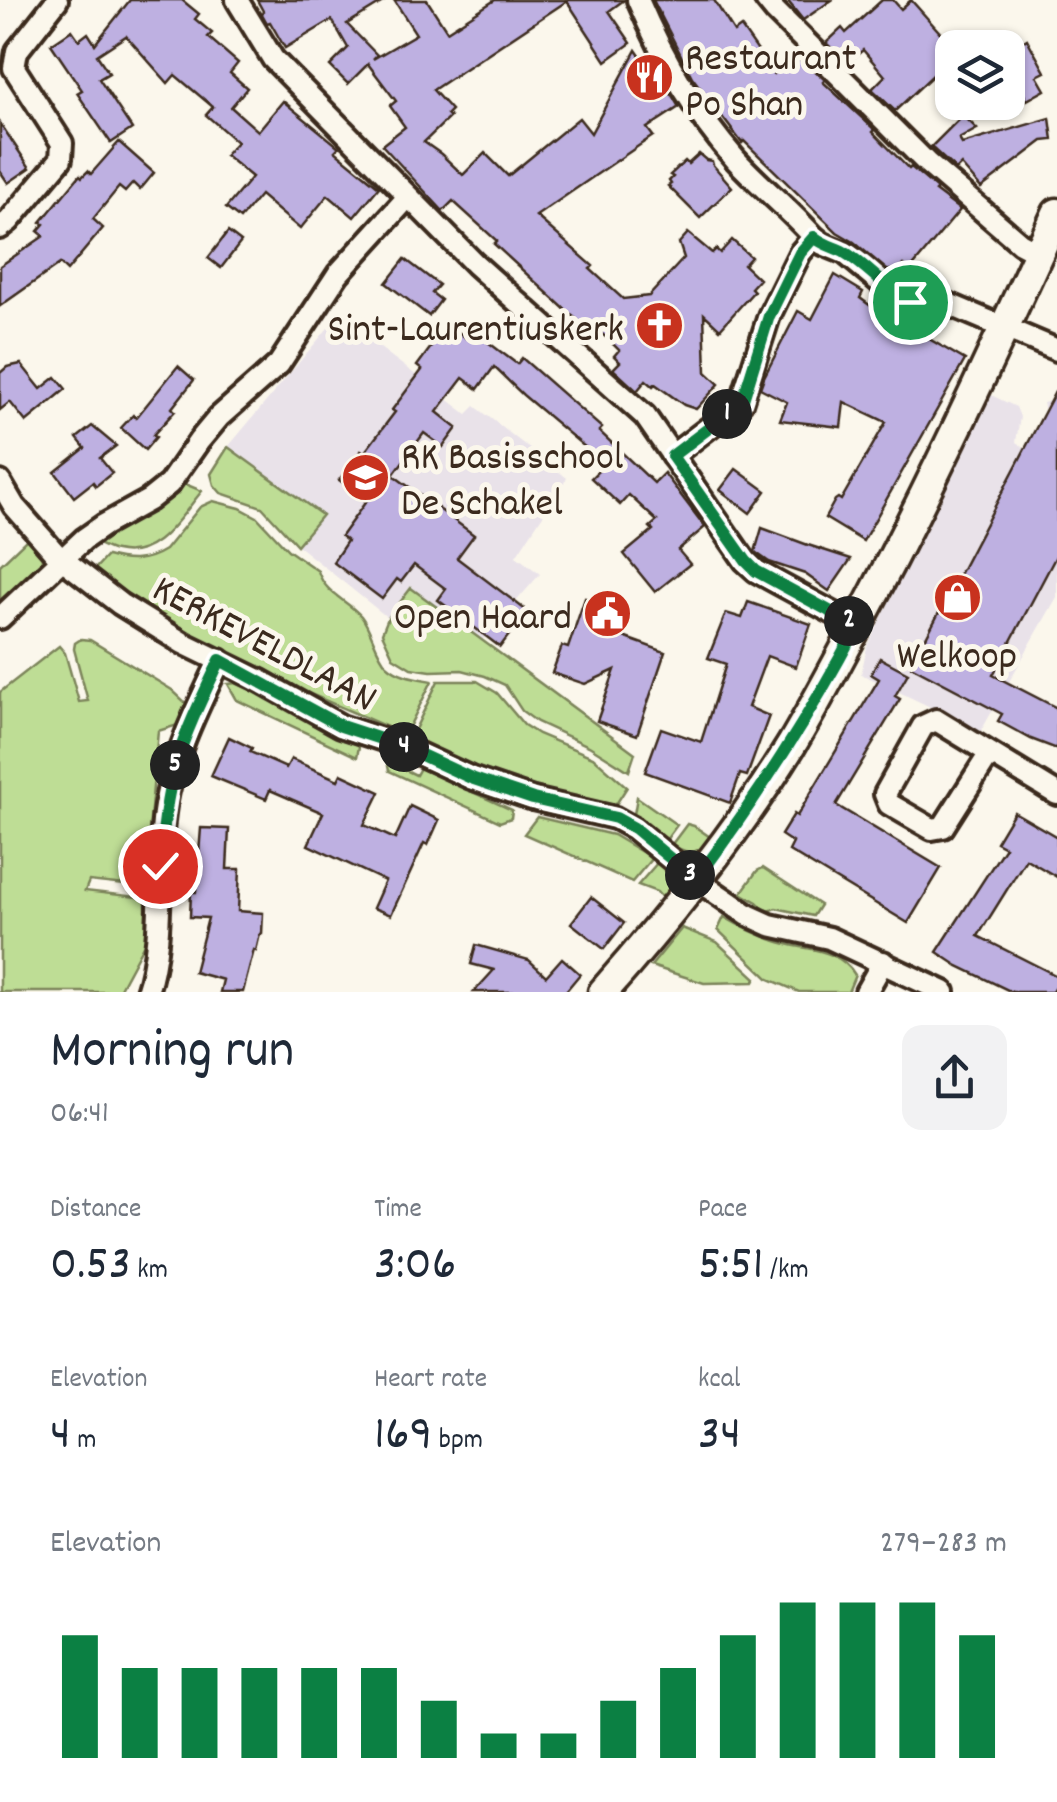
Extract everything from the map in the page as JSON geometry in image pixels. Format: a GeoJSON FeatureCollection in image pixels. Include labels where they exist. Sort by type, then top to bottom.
{"type":"FeatureCollection","features":[{"type":"Feature","properties":{"kind":"street"},"geometry":{"type":"LineString","coordinates":[[0,228],[61,159],[62,143],[14,68],[17,51],[57,0]]}},
{"type":"Feature","properties":{"kind":"street"},"geometry":{"type":"LineString","coordinates":[[237,0],[272,59],[475,264],[645,416],[746,561],[756,571],[857,626]]}},
{"type":"Feature","properties":{"kind":"street"},"geometry":{"type":"LineString","coordinates":[[638,0],[663,54],[702,118],[739,162],[814,237],[845,253],[894,294],[910,302],[946,304],[1057,350]]}},
{"type":"Feature","properties":{"kind":"street"},"geometry":{"type":"LineString","coordinates":[[766,0],[927,163],[1020,244],[1039,253]]}},
{"type":"Feature","properties":{"kind":"street"},"geometry":{"type":"LineString","coordinates":[[0,618],[84,540],[168,484],[220,417],[279,364],[338,274],[408,197]]}},
{"type":"Feature","properties":{"kind":"street"},"geometry":{"type":"LineString","coordinates":[[603,992],[696,880],[791,745],[941,464],[1057,213]]}},
{"type":"Feature","properties":{"kind":"street"},"geometry":{"type":"LineString","coordinates":[[672,456],[742,403],[769,316],[800,253],[814,237]]}},
{"type":"Feature","properties":{"kind":"street","name":"KERKEVELDLAAN"},"geometry":{"type":"LineString","coordinates":[[0,482],[34,530],[64,560],[120,604],[182,643],[341,726],[402,746],[471,778],[518,794],[616,818],[748,916],[829,938],[944,992]]}},
{"type":"Feature","properties":{"kind":"street"},"geometry":{"type":"LineString","coordinates":[[147,992],[156,940],[165,806],[176,762],[220,660]]}},
{"type":"Feature","properties":{"kind":"street"},"geometry":{"type":"LineString","coordinates":[[990,754],[942,827],[932,829],[889,804],[885,794],[924,726],[936,720],[1057,794]]}},
{"type":"Feature","properties":{"kind":"street"},"geometry":{"type":"LineString","coordinates":[[866,992],[883,962]]}},
{"type":"Feature","properties":{"kind":"shaded area"},"geometry":{"type":"Polygon","coordinates":[[[338,316],[467,414],[475,406],[567,478],[516,556],[540,574],[479,644],[411,588],[388,618],[297,545],[262,507],[221,493],[214,485],[211,474],[228,447],[338,316]]]}},
{"type":"Feature","properties":{"kind":"shaded area"},"geometry":{"type":"Polygon","coordinates":[[[991,395],[1016,407],[1020,417],[1016,442],[1025,448],[1045,411],[1043,403],[1050,401],[1057,411],[1057,597],[981,731],[861,674],[867,647],[991,395]]]}},
{"type":"Feature","properties":{"kind":"green space"},"geometry":{"type":"Polygon","coordinates":[[[228,447],[322,515],[297,545],[262,507],[221,493],[214,485],[211,474],[228,447]]]}},
{"type":"Feature","properties":{"kind":"green space"},"geometry":{"type":"Polygon","coordinates":[[[180,482],[202,491],[155,543],[130,552],[94,542],[142,516],[180,482]]]}},
{"type":"Feature","properties":{"kind":"green space"},"geometry":{"type":"Polygon","coordinates":[[[213,501],[257,517],[288,550],[318,571],[331,591],[361,616],[387,665],[402,674],[432,681],[405,735],[203,643],[94,570],[107,556],[137,560],[165,550],[200,507],[213,501]]]}},
{"type":"Feature","properties":{"kind":"green space"},"geometry":{"type":"Polygon","coordinates":[[[27,539],[42,557],[41,569],[0,611],[0,565],[27,539]]]}},
{"type":"Feature","properties":{"kind":"green space"},"geometry":{"type":"Polygon","coordinates":[[[411,588],[635,753],[629,771],[589,746],[537,722],[522,711],[505,685],[462,670],[411,668],[393,657],[382,633],[388,618],[411,588]]]}},
{"type":"Feature","properties":{"kind":"green space"},"geometry":{"type":"Polygon","coordinates":[[[81,639],[90,640],[172,690],[188,705],[178,725],[158,731],[144,887],[89,881],[85,891],[146,898],[146,940],[118,992],[0,992],[0,692],[59,646],[65,653],[79,702],[88,701],[74,649],[81,639]]]}},
{"type":"Feature","properties":{"kind":"green space"},"geometry":{"type":"Polygon","coordinates":[[[438,681],[477,681],[497,693],[524,725],[593,757],[627,787],[613,809],[500,781],[411,738],[438,681]]]}},
{"type":"Feature","properties":{"kind":"green space"},"geometry":{"type":"Polygon","coordinates":[[[236,683],[360,741],[357,757],[237,700],[228,684],[236,683]]]}},
{"type":"Feature","properties":{"kind":"green space"},"geometry":{"type":"Polygon","coordinates":[[[387,761],[416,775],[420,768],[512,810],[511,818],[500,822],[389,771],[387,761]]]}},
{"type":"Feature","properties":{"kind":"green space"},"geometry":{"type":"Polygon","coordinates":[[[637,797],[677,825],[666,840],[633,820],[637,797]]]}},
{"type":"Feature","properties":{"kind":"green space"},"geometry":{"type":"Polygon","coordinates":[[[537,817],[613,835],[652,858],[632,882],[524,834],[537,817]]]}},
{"type":"Feature","properties":{"kind":"green space"},"geometry":{"type":"Polygon","coordinates":[[[687,824],[713,839],[693,851],[677,848],[672,844],[687,824]]]}},
{"type":"Feature","properties":{"kind":"green space"},"geometry":{"type":"Polygon","coordinates":[[[658,862],[669,880],[665,901],[657,892],[638,885],[658,862]]]}},
{"type":"Feature","properties":{"kind":"green space"},"geometry":{"type":"Polygon","coordinates":[[[763,868],[820,905],[813,916],[776,908],[767,912],[741,893],[763,868]]]}},
{"type":"Feature","properties":{"kind":"green space"},"geometry":{"type":"Polygon","coordinates":[[[724,917],[769,939],[839,959],[855,975],[848,992],[799,992],[769,979],[718,930],[724,917]]]}},
{"type":"Feature","properties":{"kind":"green space"},"geometry":{"type":"Polygon","coordinates":[[[682,928],[717,942],[756,978],[754,982],[704,983],[651,966],[682,928]]]}},
{"type":"Feature","properties":{"kind":"building"},"geometry":{"type":"Polygon","coordinates":[[[130,0],[182,0],[199,14],[195,19],[212,33],[208,37],[238,63],[230,73],[247,88],[231,107],[258,131],[283,101],[339,147],[335,151],[379,187],[354,217],[328,195],[300,229],[260,195],[240,219],[226,208],[252,177],[225,155],[237,142],[206,115],[213,107],[175,75],[168,83],[126,36],[97,55],[109,73],[99,79],[132,129],[111,143],[77,93],[82,90],[51,44],[72,30],[79,40],[88,33],[95,44],[130,0]]]}},
{"type":"Feature","properties":{"kind":"building"},"geometry":{"type":"Polygon","coordinates":[[[257,0],[386,0],[347,24],[377,55],[373,59],[416,34],[394,0],[427,0],[447,31],[495,0],[624,0],[609,11],[631,43],[606,61],[567,1],[433,90],[451,110],[447,114],[450,117],[424,142],[463,175],[485,153],[508,176],[579,118],[591,133],[636,50],[647,66],[653,63],[679,107],[647,128],[653,136],[536,216],[593,266],[590,269],[623,299],[649,296],[684,258],[679,243],[688,233],[712,253],[716,249],[720,253],[732,240],[751,257],[744,265],[759,279],[751,288],[754,291],[720,329],[704,314],[706,372],[719,384],[696,409],[646,380],[637,391],[613,369],[620,362],[614,356],[619,350],[607,338],[594,328],[591,332],[569,313],[453,201],[443,211],[382,145],[405,127],[390,106],[396,101],[368,64],[348,84],[330,66],[348,48],[332,20],[285,48],[257,0]]]}},
{"type":"Feature","properties":{"kind":"building"},"geometry":{"type":"Polygon","coordinates":[[[653,0],[714,0],[734,32],[741,27],[774,74],[797,56],[806,62],[909,169],[960,210],[910,270],[904,265],[899,271],[887,270],[837,232],[742,143],[692,77],[653,0]]]}},
{"type":"Feature","properties":{"kind":"building"},"geometry":{"type":"Polygon","coordinates":[[[787,0],[832,0],[803,20],[787,0]]]}},
{"type":"Feature","properties":{"kind":"building"},"geometry":{"type":"Polygon","coordinates":[[[882,0],[893,0],[901,9],[911,0],[938,30],[935,73],[895,111],[872,89],[885,76],[863,50],[847,63],[826,43],[842,28],[846,33],[882,0]]]}},
{"type":"Feature","properties":{"kind":"building"},"geometry":{"type":"Polygon","coordinates":[[[1025,40],[1045,72],[1037,76],[1045,90],[1027,100],[1025,96],[1025,40]]]}},
{"type":"Feature","properties":{"kind":"building"},"geometry":{"type":"Polygon","coordinates":[[[1050,118],[1053,140],[1043,141],[981,188],[961,165],[956,170],[931,147],[958,120],[968,120],[977,129],[959,139],[962,144],[1050,118]]]}},
{"type":"Feature","properties":{"kind":"building"},"geometry":{"type":"Polygon","coordinates":[[[0,123],[30,168],[8,183],[0,171],[0,123]]]}},
{"type":"Feature","properties":{"kind":"building"},"geometry":{"type":"Polygon","coordinates":[[[119,142],[154,173],[140,190],[133,183],[125,192],[119,187],[93,219],[103,228],[67,271],[60,264],[0,306],[0,266],[44,236],[38,231],[44,224],[41,222],[80,175],[88,171],[91,174],[119,142]]]}},
{"type":"Feature","properties":{"kind":"building"},"geometry":{"type":"Polygon","coordinates":[[[699,154],[712,161],[732,187],[700,218],[668,186],[673,177],[670,175],[699,154]]]}},
{"type":"Feature","properties":{"kind":"building"},"geometry":{"type":"Polygon","coordinates":[[[228,232],[241,242],[221,268],[208,258],[228,232]]]}},
{"type":"Feature","properties":{"kind":"building"},"geometry":{"type":"Polygon","coordinates":[[[405,259],[439,285],[432,293],[441,300],[429,316],[386,283],[405,259]]]}},
{"type":"Feature","properties":{"kind":"building"},"geometry":{"type":"Polygon","coordinates":[[[835,275],[863,292],[860,298],[879,312],[905,323],[965,360],[863,541],[825,518],[835,500],[841,500],[886,422],[844,402],[841,427],[780,420],[787,402],[760,388],[798,311],[812,319],[835,275]]]}},
{"type":"Feature","properties":{"kind":"building"},"geometry":{"type":"Polygon","coordinates":[[[448,324],[466,338],[472,330],[517,364],[522,358],[602,428],[599,431],[654,483],[664,473],[705,527],[678,550],[690,564],[655,592],[624,554],[653,530],[650,527],[657,521],[629,495],[620,505],[591,478],[605,464],[494,367],[478,389],[463,378],[437,412],[457,428],[443,447],[424,433],[393,475],[474,535],[457,558],[527,611],[500,647],[438,600],[446,589],[414,565],[382,599],[333,562],[347,541],[341,536],[367,500],[339,480],[395,412],[392,410],[422,370],[417,366],[448,324]]]}},
{"type":"Feature","properties":{"kind":"building"},"geometry":{"type":"Polygon","coordinates":[[[21,364],[41,389],[56,377],[66,389],[26,422],[10,402],[0,410],[0,373],[21,364]]]}},
{"type":"Feature","properties":{"kind":"building"},"geometry":{"type":"Polygon","coordinates":[[[178,366],[194,380],[145,450],[121,428],[133,415],[136,418],[178,366]]]}},
{"type":"Feature","properties":{"kind":"building"},"geometry":{"type":"Polygon","coordinates":[[[1057,388],[1057,554],[993,675],[1057,708],[1057,749],[998,721],[1002,714],[911,666],[1057,388]]]}},
{"type":"Feature","properties":{"kind":"building"},"geometry":{"type":"Polygon","coordinates":[[[92,426],[116,446],[100,458],[112,473],[74,497],[55,472],[85,448],[77,438],[92,426]]]}},
{"type":"Feature","properties":{"kind":"building"},"geometry":{"type":"Polygon","coordinates":[[[736,469],[766,491],[750,513],[720,490],[736,469]]]}},
{"type":"Feature","properties":{"kind":"building"},"geometry":{"type":"Polygon","coordinates":[[[762,528],[851,559],[829,591],[805,574],[769,562],[755,552],[762,528]]]}},
{"type":"Feature","properties":{"kind":"building"},"geometry":{"type":"Polygon","coordinates":[[[585,598],[623,609],[615,634],[665,652],[637,735],[597,721],[615,670],[585,684],[552,673],[562,646],[568,648],[585,598]]]}},
{"type":"Feature","properties":{"kind":"building"},"geometry":{"type":"Polygon","coordinates":[[[748,602],[811,624],[796,667],[767,656],[748,707],[769,716],[747,776],[740,774],[730,803],[645,772],[661,728],[701,742],[726,664],[708,658],[726,613],[742,618],[748,602]]]}},
{"type":"Feature","properties":{"kind":"building"},"geometry":{"type":"Polygon","coordinates":[[[880,658],[908,673],[895,696],[900,699],[836,805],[941,868],[908,923],[789,851],[793,843],[781,835],[794,814],[797,816],[879,679],[871,674],[880,658]]]}},
{"type":"Feature","properties":{"kind":"building"},"geometry":{"type":"Polygon","coordinates":[[[229,737],[252,748],[250,752],[286,768],[291,759],[338,780],[341,774],[380,792],[364,825],[395,839],[410,806],[439,820],[428,845],[424,843],[391,915],[373,908],[385,881],[308,845],[323,813],[270,790],[266,799],[211,776],[229,737]]]}},
{"type":"Feature","properties":{"kind":"building"},"geometry":{"type":"Polygon","coordinates":[[[1014,812],[1057,837],[1057,877],[1026,859],[978,936],[1057,976],[1052,992],[1012,992],[937,952],[1005,847],[996,842],[1014,812]]]}},
{"type":"Feature","properties":{"kind":"building"},"geometry":{"type":"Polygon","coordinates":[[[201,828],[229,829],[227,869],[240,869],[238,911],[263,913],[262,934],[243,992],[220,992],[223,980],[194,972],[208,918],[190,917],[201,828]]]}},
{"type":"Feature","properties":{"kind":"building"},"geometry":{"type":"Polygon","coordinates":[[[591,897],[624,923],[604,949],[571,923],[591,897]]]}},
{"type":"Feature","properties":{"kind":"building"},"geometry":{"type":"Polygon","coordinates":[[[476,945],[529,960],[546,976],[562,958],[580,974],[565,992],[474,992],[494,970],[471,964],[476,945]]]}},
{"type":"Feature","properties":{"kind":"place","name":"Restaurant Po Shan"},"geometry":{"type":"Point","coordinates":[650,78]}},
{"type":"Feature","properties":{"kind":"place","name":"Sint-Laurentiuskerk"},"geometry":{"type":"Point","coordinates":[659,326]}},
{"type":"Feature","properties":{"kind":"place","name":"RK Basisschool De Schakel"},"geometry":{"type":"Point","coordinates":[366,477]}},
{"type":"Feature","properties":{"kind":"place","name":"Welkoop"},"geometry":{"type":"Point","coordinates":[957,598]}},
{"type":"Feature","properties":{"kind":"place","name":"Open Haard"},"geometry":{"type":"Point","coordinates":[607,614]}},
{"type":"Feature","properties":{"kind":"route"},"geometry":{"type":"LineString","coordinates":[[160,866],[165,806],[176,762],[220,660],[341,726],[402,746],[471,778],[533,799],[616,818],[634,828],[696,880],[791,745],[857,626],[756,571],[672,456],[742,403],[769,316],[800,253],[814,237],[845,253],[894,294],[910,302]]}}]}
